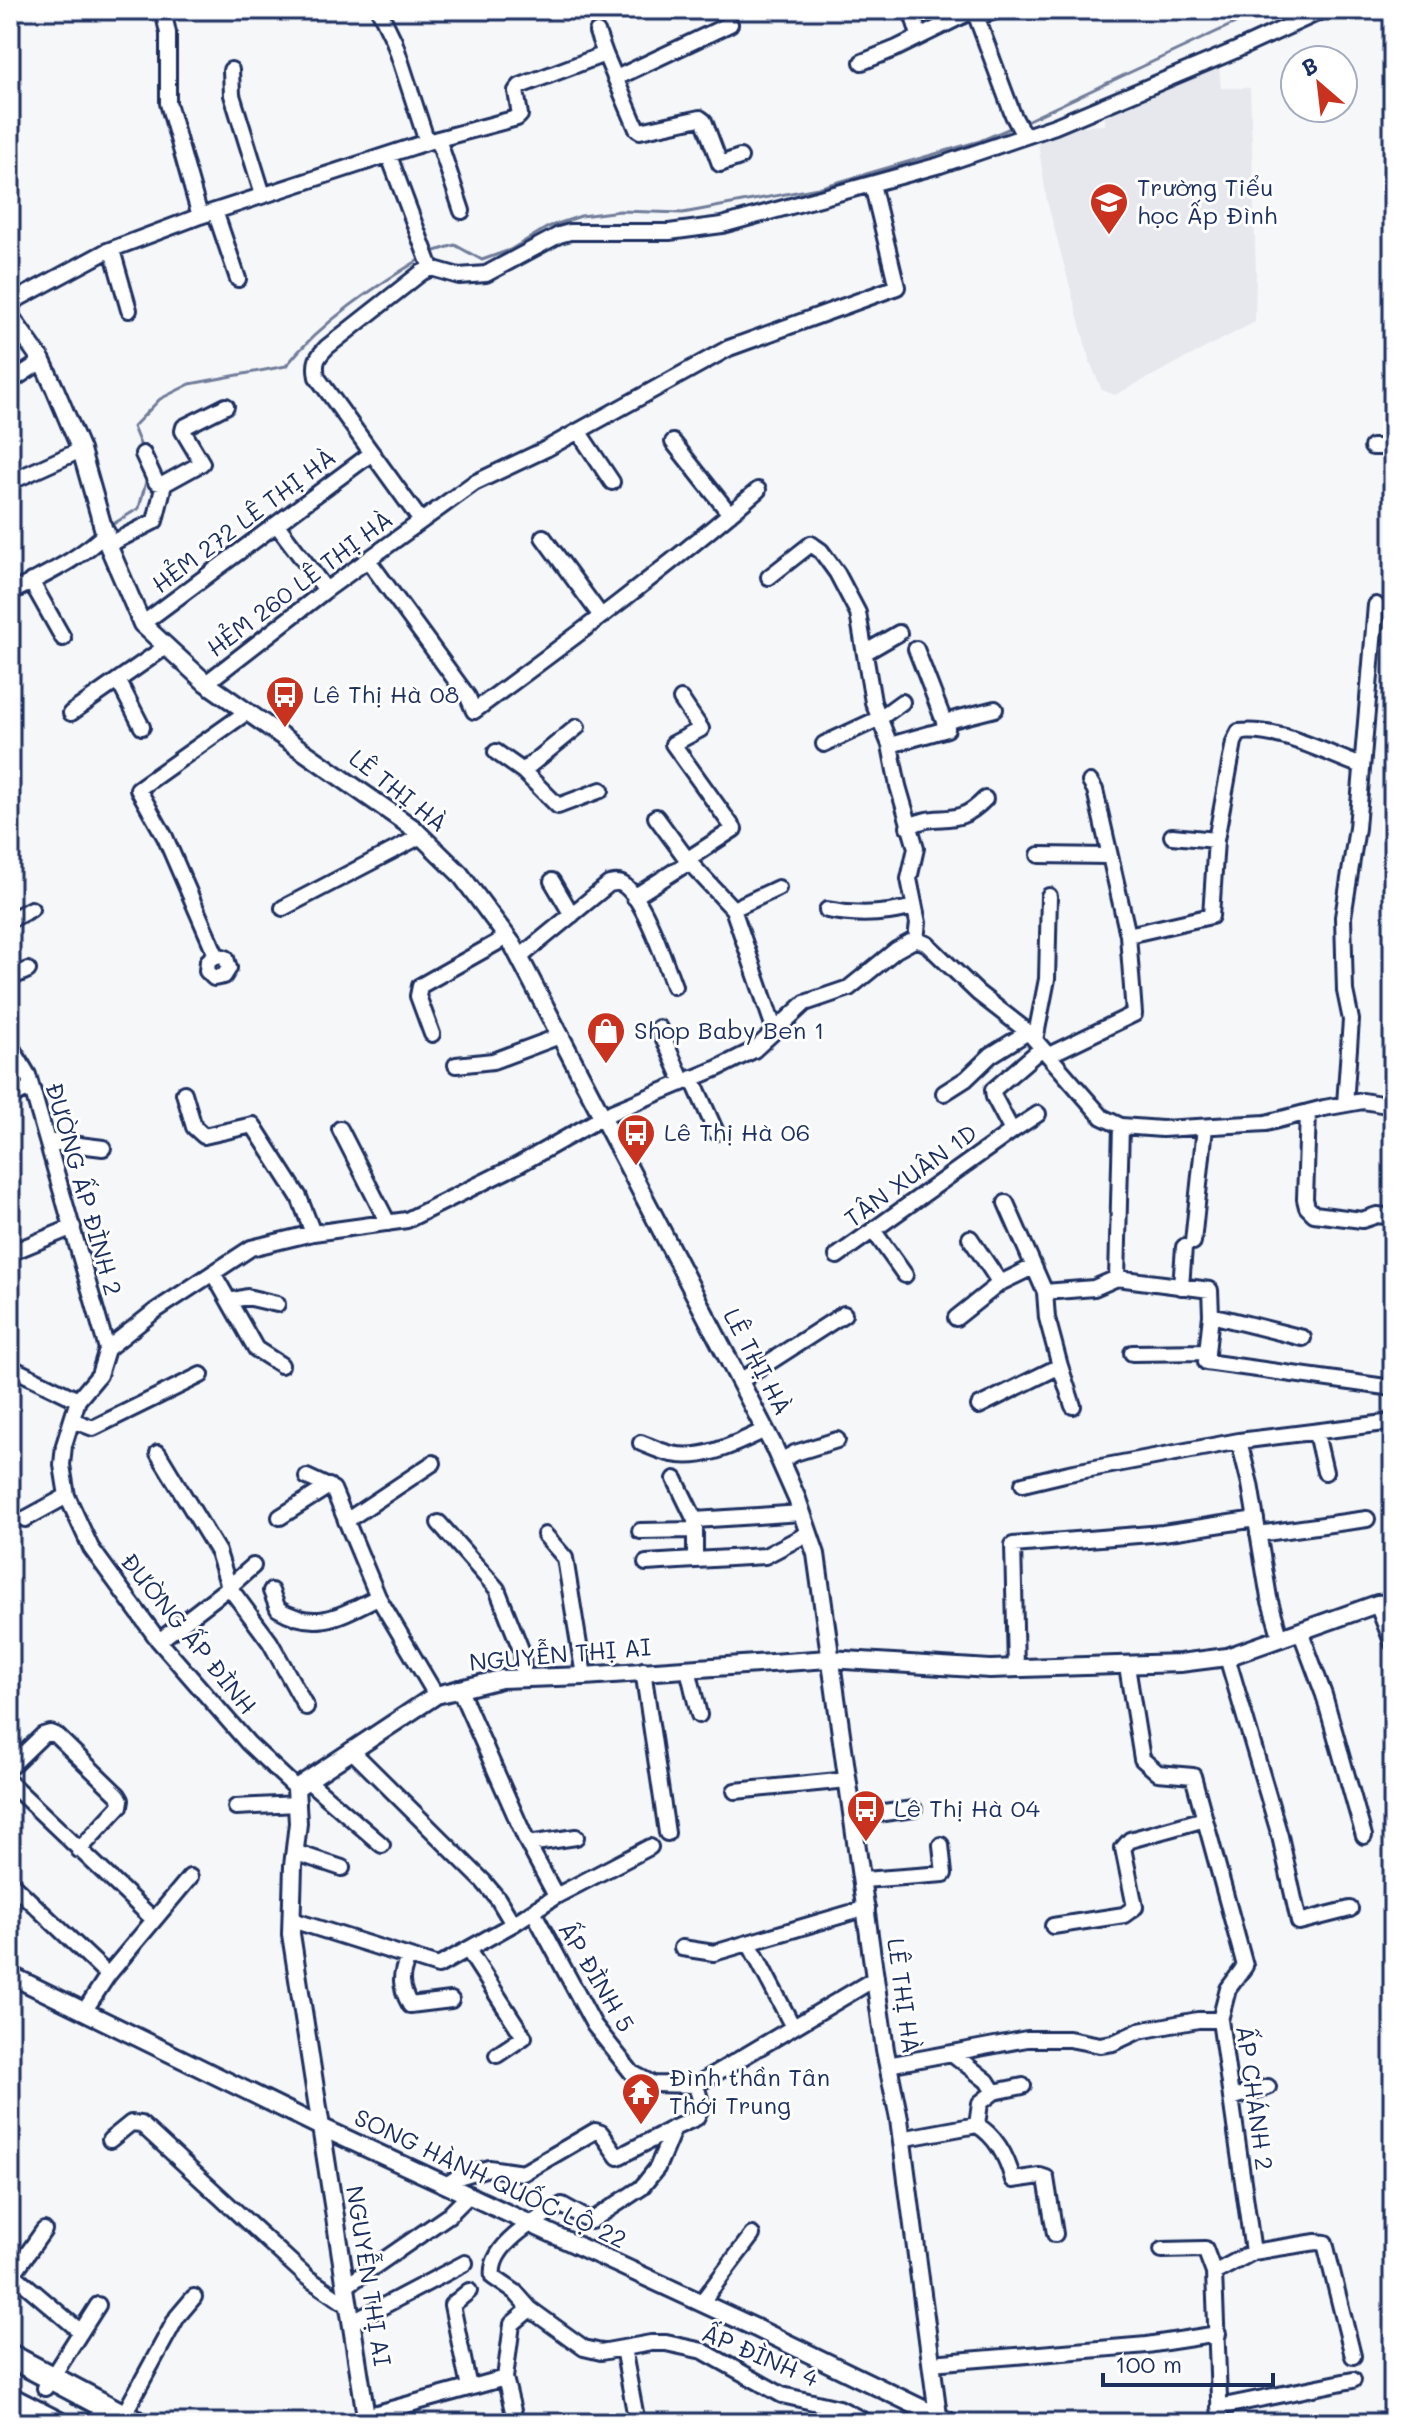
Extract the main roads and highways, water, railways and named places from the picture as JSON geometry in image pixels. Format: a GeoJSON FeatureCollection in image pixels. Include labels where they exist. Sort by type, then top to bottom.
{"type":"FeatureCollection","features":[{"type":"Feature","properties":{"kind":"highway"},"geometry":{"type":"LineString","coordinates":[[10,2356],[48,2382],[125,2421]]}},
{"type":"Feature","properties":{"kind":"highway"},"geometry":{"type":"LineString","coordinates":[[10,2370],[48,2382]]}},
{"type":"Feature","properties":{"kind":"highway"},"geometry":{"type":"LineString","coordinates":[[10,2399],[57,2423]]}},
{"type":"Feature","properties":{"kind":"highway"},"geometry":{"type":"LineString","coordinates":[[10,2412],[32,2423]]}},
{"type":"Feature","properties":{"kind":"waterway"},"geometry":{"type":"LineString","coordinates":[[1024,122],[1263,10]]}},
{"type":"Feature","properties":{"kind":"waterway"},"geometry":{"type":"LineString","coordinates":[[432,252],[455,245],[482,260],[510,250],[548,227],[581,216],[620,211],[683,213],[818,188],[980,141],[1013,127]]}},
{"type":"Feature","properties":{"kind":"waterway"},"geometry":{"type":"LineString","coordinates":[[142,449],[133,427],[160,399],[190,384],[286,366],[332,320],[422,258]]}},
{"type":"Feature","properties":{"kind":"waterway"},"geometry":{"type":"LineString","coordinates":[[110,526],[139,508],[147,478]]}},
{"type":"Feature","properties":{"kind":"place","name":"Trường Tiểu học Ấp Đình"},"geometry":{"type":"Point","coordinates":[1109,236]}},
{"type":"Feature","properties":{"kind":"place","name":"Lê Thị Hà 08"},"geometry":{"type":"Point","coordinates":[285,729]}},
{"type":"Feature","properties":{"kind":"place","name":"Shop Baby Ben 1"},"geometry":{"type":"Point","coordinates":[606,1065]}},
{"type":"Feature","properties":{"kind":"place","name":"Lê Thị Hà 06"},"geometry":{"type":"Point","coordinates":[636,1167]}},
{"type":"Feature","properties":{"kind":"place","name":"Lê Thị Hà 04"},"geometry":{"type":"Point","coordinates":[866,1843]}},
{"type":"Feature","properties":{"kind":"place","name":"Đình thần Tân Thới Trung"},"geometry":{"type":"Point","coordinates":[641,2126]}}]}
